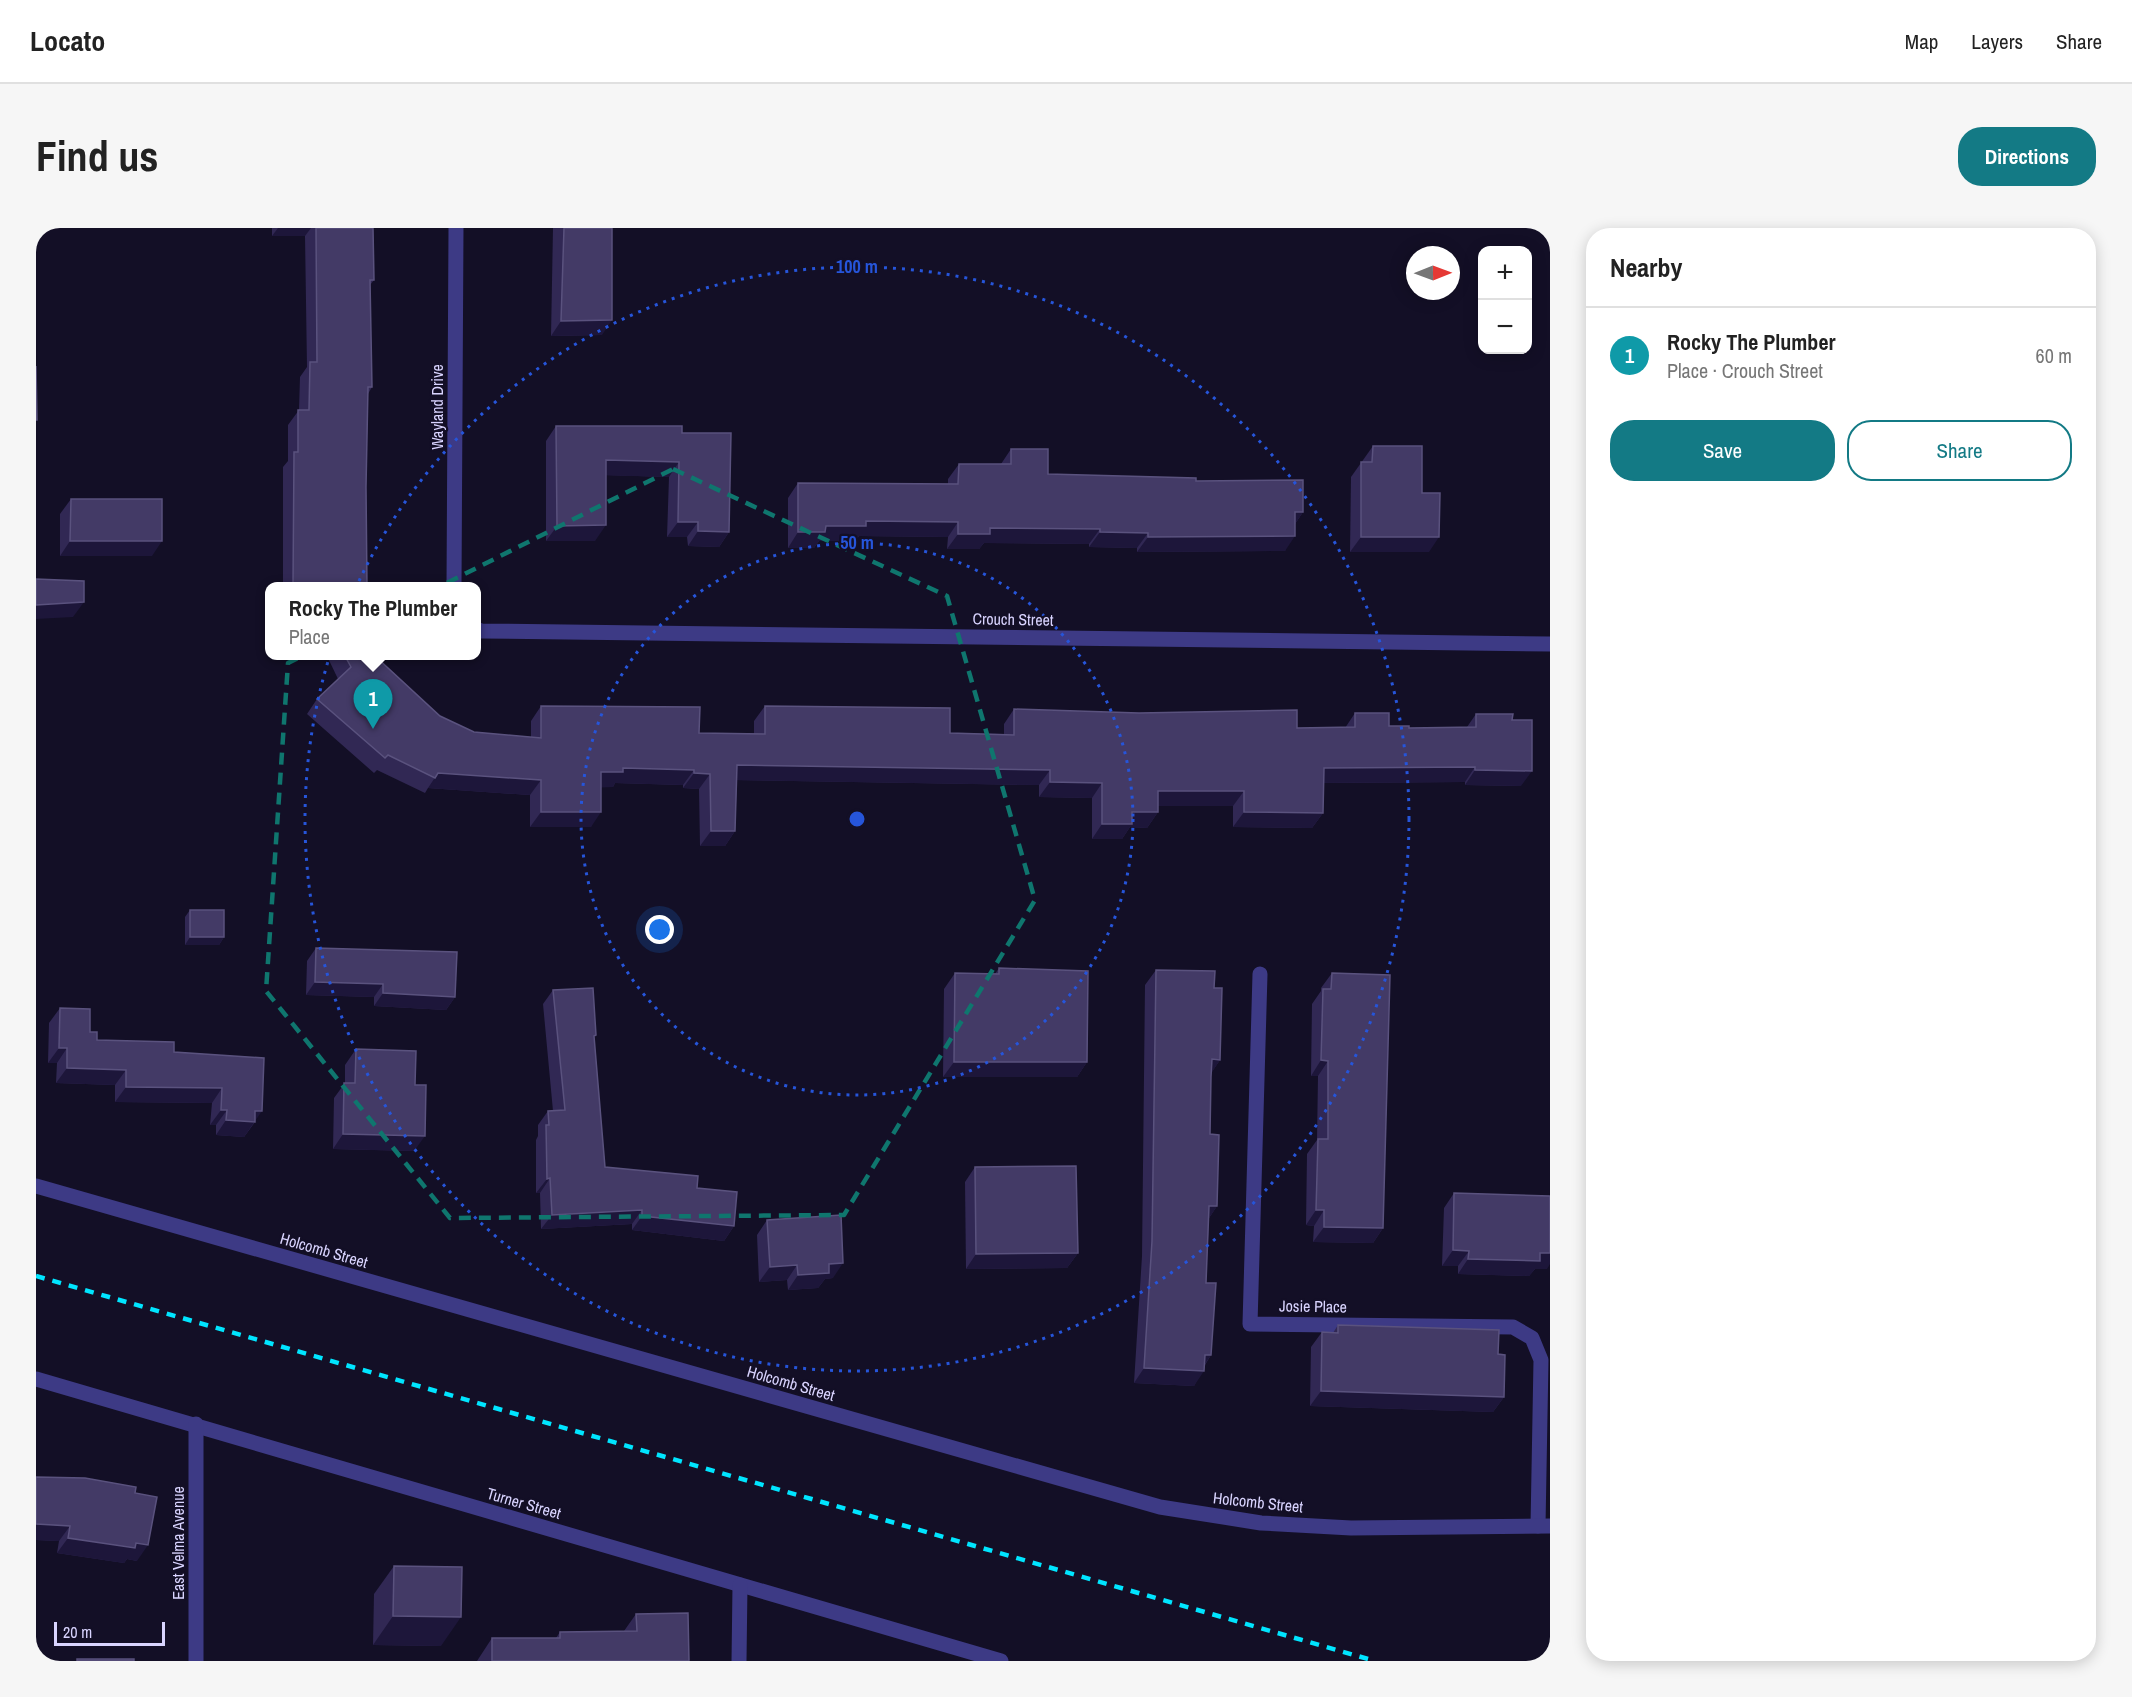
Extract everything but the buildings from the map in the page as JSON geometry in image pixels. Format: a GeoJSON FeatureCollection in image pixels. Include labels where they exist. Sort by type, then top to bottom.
{"type":"FeatureCollection","features":[{"type":"Feature","properties":{"kind":"street","name":"Wayland Drive"},"geometry":{"type":"LineString","coordinates":[[454,582],[456,228]]}},
{"type":"Feature","properties":{"kind":"street","name":"Crouch Street"},"geometry":{"type":"LineString","coordinates":[[481,631],[1550,644]]}},
{"type":"Feature","properties":{"kind":"street","name":"Josie Place"},"geometry":{"type":"LineString","coordinates":[[1260,974],[1250,1324],[1513,1327],[1532,1338],[1541,1360],[1544,1526]]}},
{"type":"Feature","properties":{"kind":"street","name":"Holcomb Street"},"geometry":{"type":"LineString","coordinates":[[36,1186],[1160,1508],[1261,1523],[1351,1528],[1544,1526]]}},
{"type":"Feature","properties":{"kind":"street","name":"Turner Street"},"geometry":{"type":"LineString","coordinates":[[36,1379],[1001,1661]]}},
{"type":"Feature","properties":{"kind":"street","name":"East Velma Avenue"},"geometry":{"type":"LineString","coordinates":[[196,1424],[196,1661]]}},
{"type":"Feature","properties":{"kind":"street"},"geometry":{"type":"LineString","coordinates":[[740,1585],[740,1661]]}},
{"type":"Feature","properties":{"kind":"highlighted area"},"geometry":{"type":"Polygon","coordinates":[[[673,469],[947,596],[1035,900],[844,1215],[450,1218],[266,991],[288,663],[673,469]]]}},
{"type":"Feature","properties":{"kind":"railway"},"geometry":{"type":"LineString","coordinates":[[36,1276],[1375,1661]]}},
{"type":"Feature","properties":{"kind":"place","name":"Rocky The Plumber"},"geometry":{"type":"Point","coordinates":[373,729]}}]}
